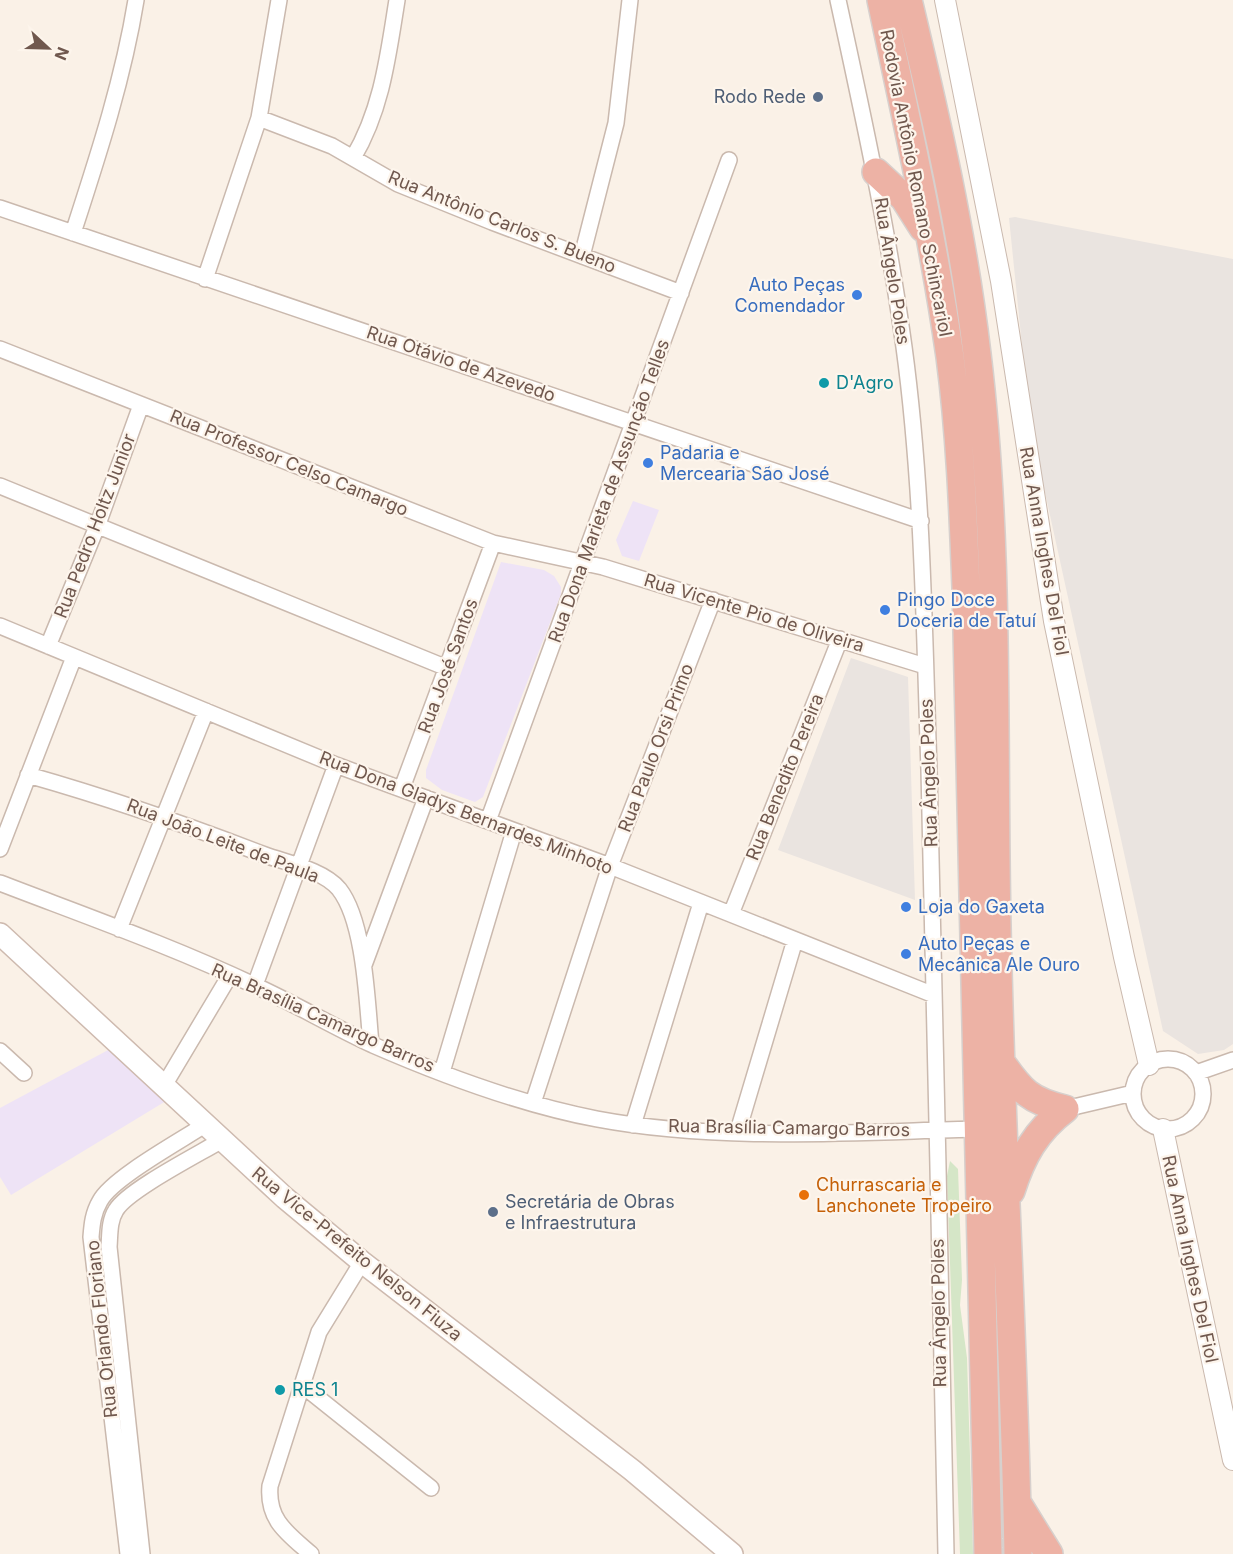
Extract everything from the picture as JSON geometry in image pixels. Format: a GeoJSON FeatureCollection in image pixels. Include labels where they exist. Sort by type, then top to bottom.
{"type":"FeatureCollection","features":[{"type":"Feature","properties":{"kind":"highway","name":"Rodovia Antônio Romano Schincariol"},"geometry":{"type":"LineString","coordinates":[[881,0],[932,241],[951,370],[963,524],[988,1554]]}},
{"type":"Feature","properties":{"kind":"highway","name":"Rodovia Antônio Romano Schincariol"},"geometry":{"type":"LineString","coordinates":[[908,0],[959,232],[977,356],[987,455],[993,584],[1001,1062],[1018,1554]]}},
{"type":"Feature","properties":{"kind":"highway"},"geometry":{"type":"LineString","coordinates":[[876,172],[904,198],[932,241]]}},
{"type":"Feature","properties":{"kind":"highway"},"geometry":{"type":"LineString","coordinates":[[1001,1062],[1018,1086],[1029,1096],[1043,1104],[1065,1109]]}},
{"type":"Feature","properties":{"kind":"highway"},"geometry":{"type":"LineString","coordinates":[[1006,1206],[1027,1148],[1039,1131],[1065,1109]]}},
{"type":"Feature","properties":{"kind":"highway"},"geometry":{"type":"LineString","coordinates":[[1017,1502],[1049,1554]]}},
{"type":"Feature","properties":{"kind":"main road","name":"Rua Vice-Prefeito Nelson Fiuza"},"geometry":{"type":"LineString","coordinates":[[0,934],[165,1084],[222,1140],[362,1262],[632,1470],[725,1552]]}},
{"type":"Feature","properties":{"kind":"street"},"geometry":{"type":"LineString","coordinates":[[73,233],[110,119],[128,49],[136,0]]}},
{"type":"Feature","properties":{"kind":"street"},"geometry":{"type":"LineString","coordinates":[[206,279],[259,118],[279,0]]}},
{"type":"Feature","properties":{"kind":"street"},"geometry":{"type":"LineString","coordinates":[[353,158],[367,134],[378,104],[397,0]]}},
{"type":"Feature","properties":{"kind":"street"},"geometry":{"type":"LineString","coordinates":[[582,256],[616,123],[630,0]]}},
{"type":"Feature","properties":{"kind":"street","name":"Rua Ângelo Poles"},"geometry":{"type":"LineString","coordinates":[[838,0],[876,172],[904,349],[921,521],[946,1554]]}},
{"type":"Feature","properties":{"kind":"street","name":"Rua Anna Inghes Del Fiol"},"geometry":{"type":"LineString","coordinates":[[945,0],[1001,281],[1054,621],[1124,957],[1149,1065]]}},
{"type":"Feature","properties":{"kind":"street","name":"Rua Antônio Carlos S. Bueno"},"geometry":{"type":"LineString","coordinates":[[259,118],[332,146],[398,184],[681,293]]}},
{"type":"Feature","properties":{"kind":"street","name":"Rua Dona Marieta de Assunção Telles"},"geometry":{"type":"LineString","coordinates":[[488,821],[729,160]]}},
{"type":"Feature","properties":{"kind":"street","name":"Rua Otávio de Azevedo"},"geometry":{"type":"LineString","coordinates":[[0,208],[921,521]]}},
{"type":"Feature","properties":{"kind":"street","name":"Rua Professor Celso Camargo"},"geometry":{"type":"LineString","coordinates":[[0,349],[493,543],[582,562]]}},
{"type":"Feature","properties":{"kind":"street","name":"Rua Pedro Holtz Junior"},"geometry":{"type":"LineString","coordinates":[[48,646],[98,524],[141,405]]}},
{"type":"Feature","properties":{"kind":"street"},"geometry":{"type":"LineString","coordinates":[[0,486],[447,668]]}},
{"type":"Feature","properties":{"kind":"street","name":"Rua José Santos"},"geometry":{"type":"LineString","coordinates":[[402,789],[493,543]]}},
{"type":"Feature","properties":{"kind":"street","name":"Rua Vicente Pio de Oliveira"},"geometry":{"type":"LineString","coordinates":[[582,562],[925,666]]}},
{"type":"Feature","properties":{"kind":"street","name":"Rua Paulo Orsi Primo"},"geometry":{"type":"LineString","coordinates":[[533,1103],[610,866],[713,600]]}},
{"type":"Feature","properties":{"kind":"street","name":"Rua Dona Gladys Bernardes Minhoto"},"geometry":{"type":"LineString","coordinates":[[0,626],[336,765],[610,866],[934,995]]}},
{"type":"Feature","properties":{"kind":"street","name":"Rua Benedito Pereira"},"geometry":{"type":"LineString","coordinates":[[731,914],[840,639]]}},
{"type":"Feature","properties":{"kind":"street"},"geometry":{"type":"LineString","coordinates":[[0,849],[74,657]]}},
{"type":"Feature","properties":{"kind":"street"},"geometry":{"type":"LineString","coordinates":[[119,929],[206,711]]}},
{"type":"Feature","properties":{"kind":"street"},"geometry":{"type":"LineString","coordinates":[[255,985],[336,765]]}},
{"type":"Feature","properties":{"kind":"street","name":"Rua João Leite de Paula"},"geometry":{"type":"LineString","coordinates":[[28,775],[164,816],[327,879],[345,899],[364,965],[371,1044]]}},
{"type":"Feature","properties":{"kind":"street","name":"Rua João Leite de Paula"},"geometry":{"type":"LineString","coordinates":[[364,965],[426,798]]}},
{"type":"Feature","properties":{"kind":"street"},"geometry":{"type":"LineString","coordinates":[[442,1072],[514,831]]}},
{"type":"Feature","properties":{"kind":"street","name":"Rua Brasília Camargo Barros"},"geometry":{"type":"LineString","coordinates":[[0,883],[255,985],[371,1044],[442,1072],[533,1103],[633,1125],[738,1131],[977,1129]]}},
{"type":"Feature","properties":{"kind":"street"},"geometry":{"type":"LineString","coordinates":[[633,1125],[700,903]]}},
{"type":"Feature","properties":{"kind":"street"},"geometry":{"type":"LineString","coordinates":[[738,1131],[795,940]]}},
{"type":"Feature","properties":{"kind":"street"},"geometry":{"type":"LineString","coordinates":[[165,1084],[230,975]]}},
{"type":"Feature","properties":{"kind":"street"},"geometry":{"type":"LineString","coordinates":[[0,1051],[24,1073]]}},
{"type":"Feature","properties":{"kind":"street"},"geometry":{"type":"LineString","coordinates":[[1164,1059],[1176,1060],[1186,1064],[1196,1073],[1204,1092],[1198,1114],[1180,1128],[1163,1129],[1147,1123],[1139,1114],[1133,1093],[1136,1080],[1149,1065],[1164,1059]]}},
{"type":"Feature","properties":{"kind":"street"},"geometry":{"type":"LineString","coordinates":[[1196,1073],[1233,1060]]}},
{"type":"Feature","properties":{"kind":"street"},"geometry":{"type":"LineString","coordinates":[[1065,1109],[1133,1093]]}},
{"type":"Feature","properties":{"kind":"street","name":"Rua Orlando Floriano"},"geometry":{"type":"LineString","coordinates":[[128,1554],[91,1237],[93,1216],[101,1198],[114,1185],[206,1124]]}},
{"type":"Feature","properties":{"kind":"street","name":"Rua Anna Inghes Del Fiol"},"geometry":{"type":"LineString","coordinates":[[1163,1129],[1233,1460]]}},
{"type":"Feature","properties":{"kind":"street","name":"Rua Orlando Floriano"},"geometry":{"type":"LineString","coordinates":[[142,1554],[109,1246],[110,1226],[116,1209],[133,1194],[222,1140]]}},
{"type":"Feature","properties":{"kind":"street"},"geometry":{"type":"LineString","coordinates":[[311,1554],[275,1519],[268,1503],[270,1486],[302,1385],[328,1315],[362,1262]]}},
{"type":"Feature","properties":{"kind":"street"},"geometry":{"type":"LineString","coordinates":[[302,1385],[431,1488]]}},
{"type":"Feature","properties":{"kind":"shaded area"},"geometry":{"type":"Polygon","coordinates":[[[1015,217],[1233,259],[1233,1044],[1224,1050],[1198,1054],[1163,1031],[1030,424],[1009,218],[1015,217]]]}},
{"type":"Feature","properties":{"kind":"shaded area"},"geometry":{"type":"Polygon","coordinates":[[[633,501],[659,510],[639,561],[622,556],[616,540],[633,501]]]}},
{"type":"Feature","properties":{"kind":"shaded area"},"geometry":{"type":"Polygon","coordinates":[[[501,562],[544,570],[554,576],[561,587],[561,594],[483,797],[475,802],[442,790],[426,778],[426,770],[501,562]]]}},
{"type":"Feature","properties":{"kind":"shaded area"},"geometry":{"type":"Polygon","coordinates":[[[851,658],[908,677],[915,900],[778,850],[851,658]]]}},
{"type":"Feature","properties":{"kind":"shaded area"},"geometry":{"type":"Polygon","coordinates":[[[110,1049],[166,1101],[11,1195],[0,1177],[0,1108],[110,1049]]]}},
{"type":"Feature","properties":{"kind":"green space"},"geometry":{"type":"Polygon","coordinates":[[[950,1161],[958,1169],[962,1280],[960,1305],[967,1358],[973,1554],[960,1554],[947,1176],[950,1161]]]}},
{"type":"Feature","properties":{"kind":"place","name":"Rodo Rede"},"geometry":{"type":"Point","coordinates":[818,97]}},
{"type":"Feature","properties":{"kind":"place","name":"Auto Peças Comendador"},"geometry":{"type":"Point","coordinates":[857,295]}},
{"type":"Feature","properties":{"kind":"place","name":"D'Agro"},"geometry":{"type":"Point","coordinates":[824,383]}},
{"type":"Feature","properties":{"kind":"place","name":"Padaria e Mercearia São José"},"geometry":{"type":"Point","coordinates":[648,463]}},
{"type":"Feature","properties":{"kind":"place","name":"Pingo Doce Doceria de Tatuí"},"geometry":{"type":"Point","coordinates":[885,610]}},
{"type":"Feature","properties":{"kind":"place","name":"Loja do Gaxeta"},"geometry":{"type":"Point","coordinates":[906,907]}},
{"type":"Feature","properties":{"kind":"place","name":"Auto Peças e Mecânica Ale Ouro"},"geometry":{"type":"Point","coordinates":[906,954]}},
{"type":"Feature","properties":{"kind":"place","name":"Churrascaria e Lanchonete Tropeiro"},"geometry":{"type":"Point","coordinates":[804,1195]}},
{"type":"Feature","properties":{"kind":"place","name":"Secretária de Obras e Infraestrutura"},"geometry":{"type":"Point","coordinates":[493,1212]}},
{"type":"Feature","properties":{"kind":"place","name":"RES 1"},"geometry":{"type":"Point","coordinates":[280,1390]}}]}
